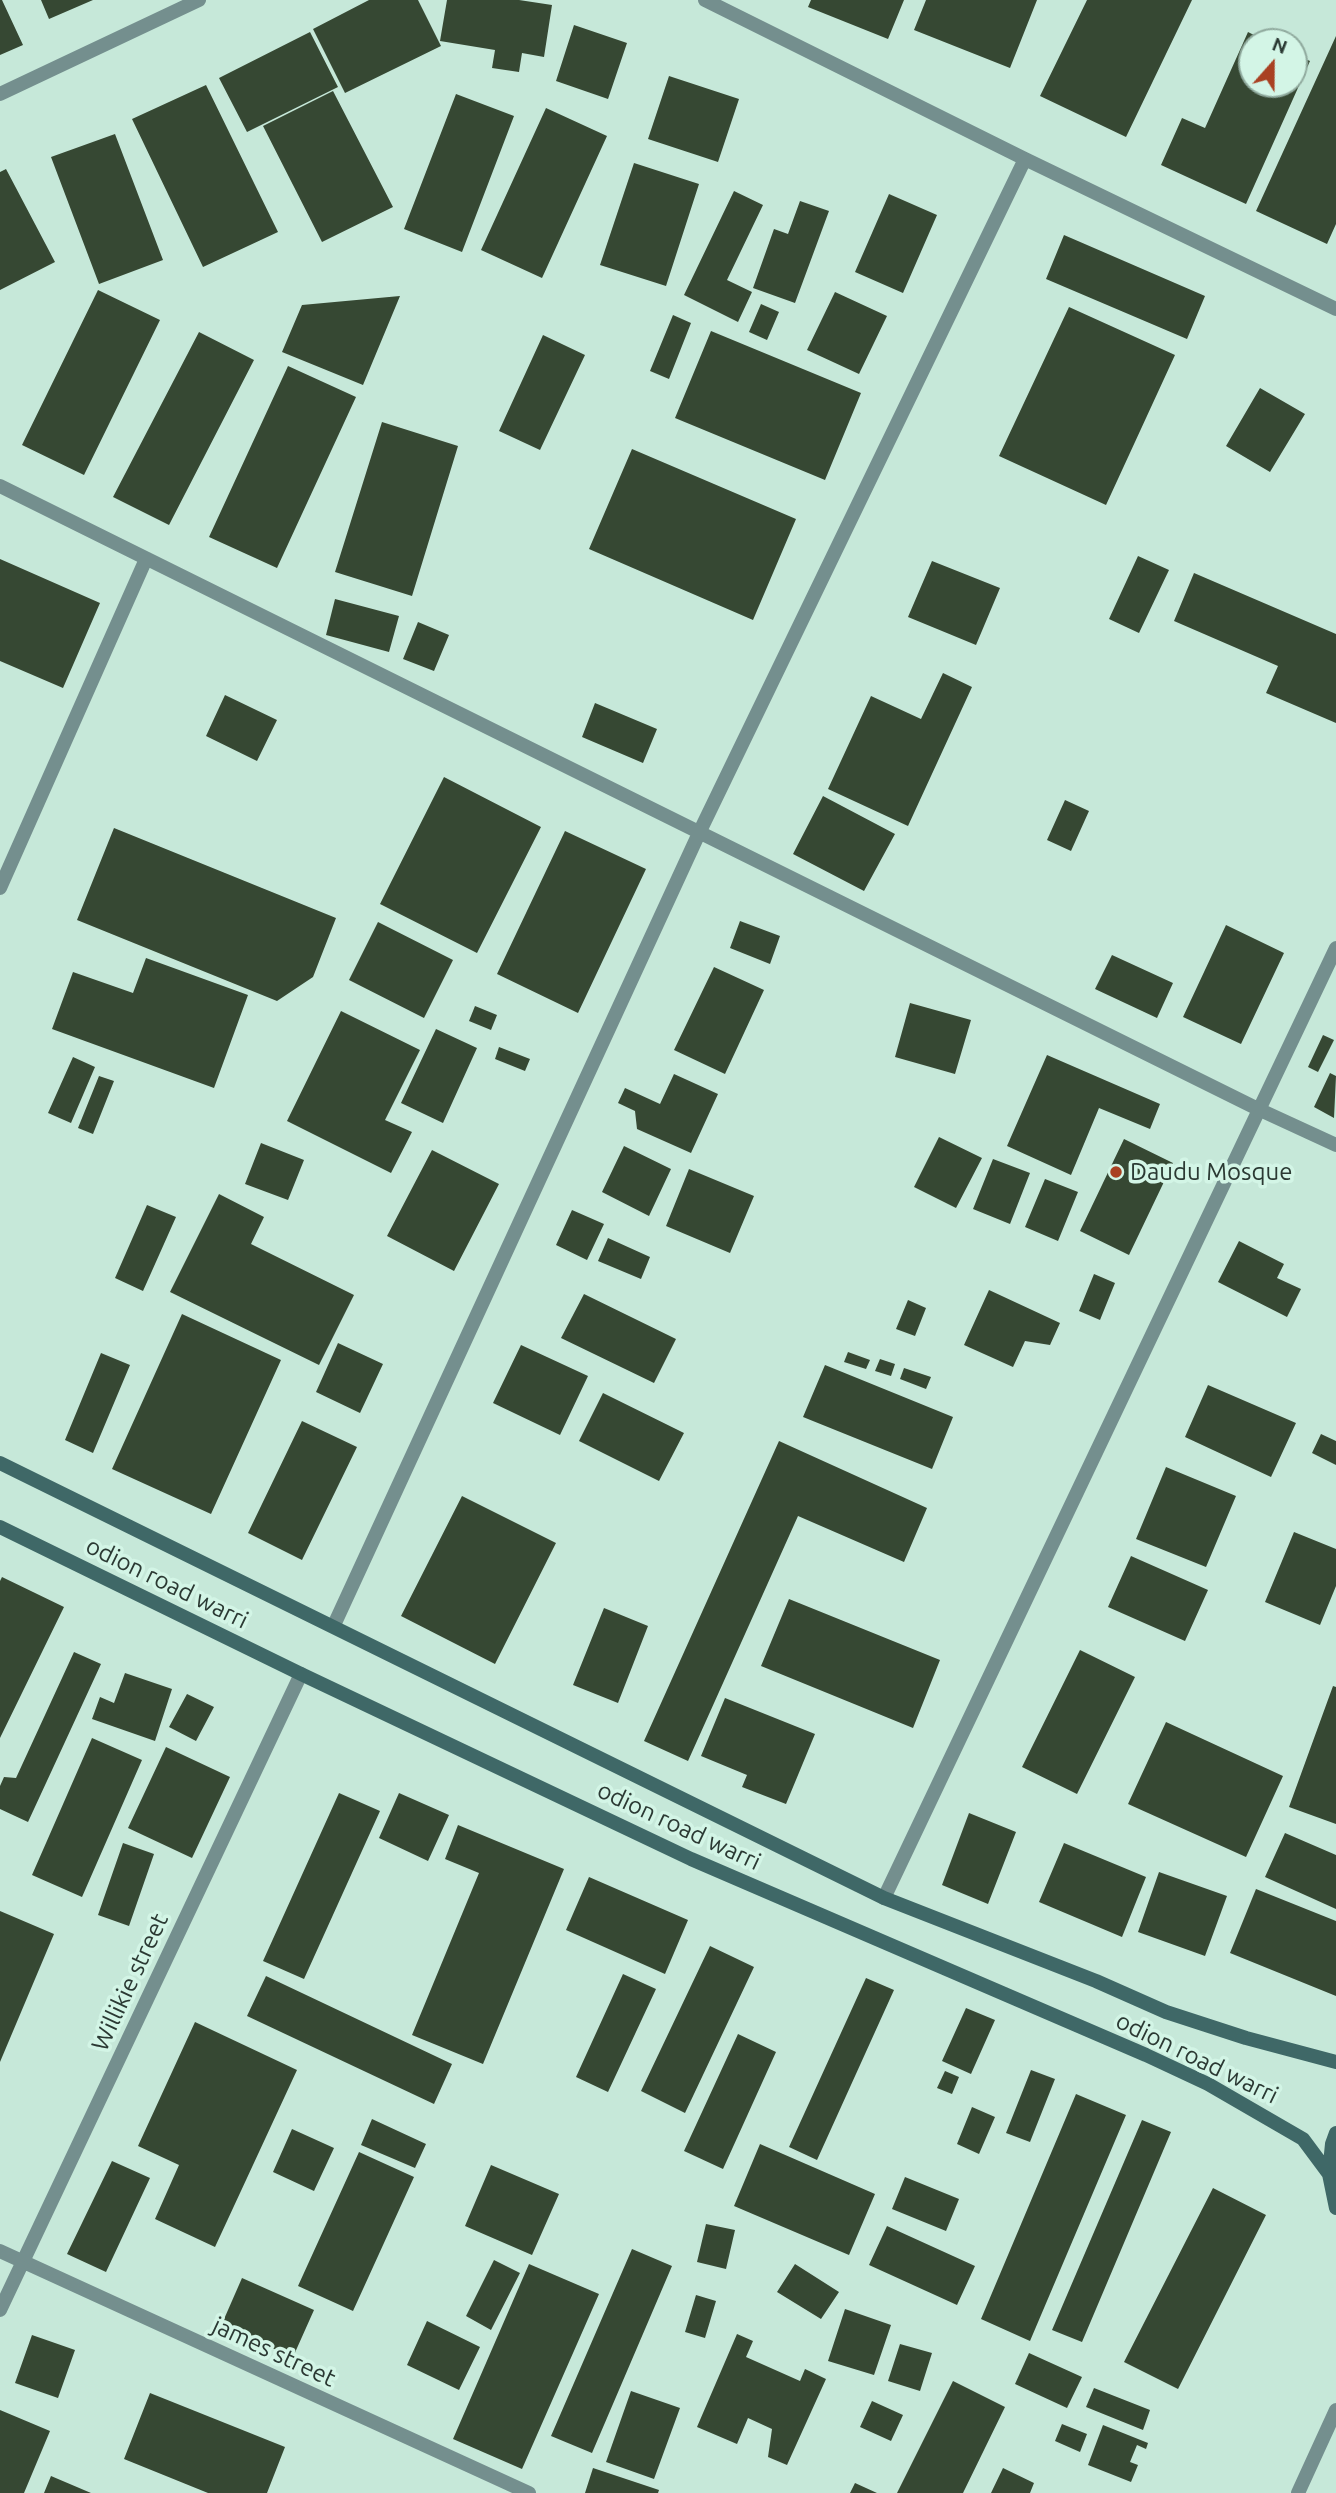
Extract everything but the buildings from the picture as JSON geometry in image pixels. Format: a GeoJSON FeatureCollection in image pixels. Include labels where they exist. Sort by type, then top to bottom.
{"type":"FeatureCollection","features":[{"type":"Feature","properties":{"kind":"main road","name":"odion road warri"},"geometry":{"type":"LineString","coordinates":[[0,1463],[334,1625],[884,1898],[1096,1980],[1166,2012],[1246,2038],[1336,2062]]}},
{"type":"Feature","properties":{"kind":"main road","name":"odion road warri"},"geometry":{"type":"LineString","coordinates":[[0,1527],[301,1674],[691,1858],[1146,2054],[1208,2084],[1303,2139],[1329,2174]]}},
{"type":"Feature","properties":{"kind":"main road"},"geometry":{"type":"LineString","coordinates":[[1336,2133],[1329,2174],[1336,2208]]}},
{"type":"Feature","properties":{"kind":"street"},"geometry":{"type":"LineString","coordinates":[[0,94],[199,0]]}},
{"type":"Feature","properties":{"kind":"street"},"geometry":{"type":"LineString","coordinates":[[705,0],[1336,309]]}},
{"type":"Feature","properties":{"kind":"street"},"geometry":{"type":"LineString","coordinates":[[334,1625],[700,831],[1025,159]]}},
{"type":"Feature","properties":{"kind":"street"},"geometry":{"type":"LineString","coordinates":[[0,486],[1258,1109],[1336,1145]]}},
{"type":"Feature","properties":{"kind":"street"},"geometry":{"type":"LineString","coordinates":[[0,888],[146,559]]}},
{"type":"Feature","properties":{"kind":"street"},"geometry":{"type":"LineString","coordinates":[[884,1898],[1336,948]]}},
{"type":"Feature","properties":{"kind":"street","name":"Willikie street"},"geometry":{"type":"LineString","coordinates":[[0,2310],[301,1674]]}},
{"type":"Feature","properties":{"kind":"street","name":"james street"},"geometry":{"type":"LineString","coordinates":[[0,2252],[529,2493]]}},
{"type":"Feature","properties":{"kind":"street"},"geometry":{"type":"LineString","coordinates":[[1298,2493],[1336,2410]]}},
{"type":"Feature","properties":{"kind":"place","name":"Daudu Mosque"},"geometry":{"type":"Point","coordinates":[1116,1172]}}]}
